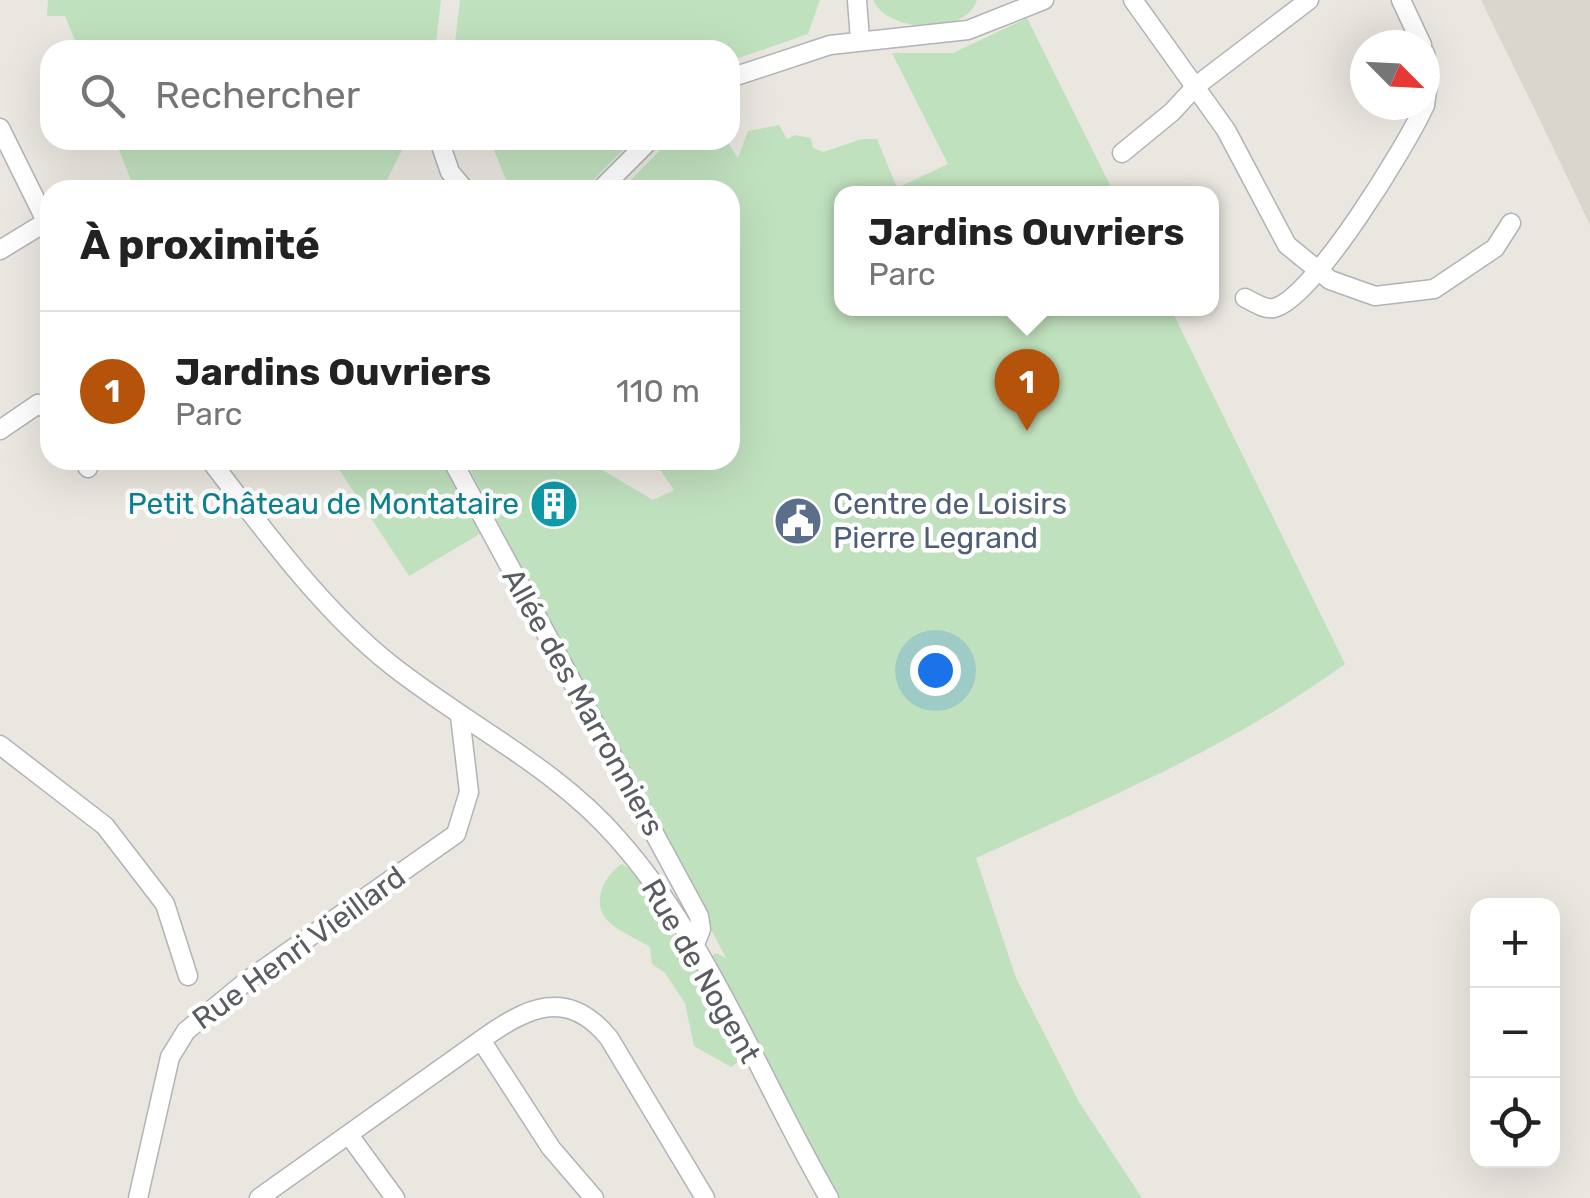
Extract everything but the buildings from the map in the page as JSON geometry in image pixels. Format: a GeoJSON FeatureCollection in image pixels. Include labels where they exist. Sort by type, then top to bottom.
{"type":"FeatureCollection","features":[{"type":"Feature","properties":{"kind":"street"},"geometry":{"type":"LineString","coordinates":[[857,0],[860,40]]}},
{"type":"Feature","properties":{"kind":"street"},"geometry":{"type":"LineString","coordinates":[[740,74],[805,50],[860,40],[956,33],[1044,0]]}},
{"type":"Feature","properties":{"kind":"street"},"geometry":{"type":"LineString","coordinates":[[1132,0],[1238,150],[1280,236],[1319,273],[1351,290],[1375,296],[1424,292],[1454,279],[1495,248],[1511,223]]}},
{"type":"Feature","properties":{"kind":"street"},"geometry":{"type":"LineString","coordinates":[[1122,153],[1172,112],[1196,86],[1309,0]]}},
{"type":"Feature","properties":{"kind":"street"},"geometry":{"type":"LineString","coordinates":[[1400,0],[1415,30]]}},
{"type":"Feature","properties":{"kind":"street"},"geometry":{"type":"LineString","coordinates":[[1246,298],[1264,307],[1276,307],[1319,273],[1416,120]]}},
{"type":"Feature","properties":{"kind":"street"},"geometry":{"type":"LineString","coordinates":[[0,128],[40,210]]}},
{"type":"Feature","properties":{"kind":"street"},"geometry":{"type":"LineString","coordinates":[[442,150],[457,180]]}},
{"type":"Feature","properties":{"kind":"street"},"geometry":{"type":"LineString","coordinates":[[610,180],[640,150]]}},
{"type":"Feature","properties":{"kind":"street"},"geometry":{"type":"LineString","coordinates":[[0,250],[40,230]]}},
{"type":"Feature","properties":{"kind":"street"},"geometry":{"type":"LineString","coordinates":[[0,430],[40,405]]}},
{"type":"Feature","properties":{"kind":"street","name":"Rue de Nogent"},"geometry":{"type":"LineString","coordinates":[[218,470],[351,627],[394,668],[556,783],[608,828],[669,904],[828,1198]]}},
{"type":"Feature","properties":{"kind":"street","name":"Allée des Marronniers"},"geometry":{"type":"LineString","coordinates":[[457,470],[699,916],[702,929],[694,947]]}},
{"type":"Feature","properties":{"kind":"street","name":"Rue Henri Vieillard"},"geometry":{"type":"LineString","coordinates":[[138,1198],[170,1057],[186,1030],[248,980],[456,834],[469,792],[460,716]]}},
{"type":"Feature","properties":{"kind":"street"},"geometry":{"type":"LineString","coordinates":[[0,745],[94,813],[158,893],[188,976]]}},
{"type":"Feature","properties":{"kind":"street"},"geometry":{"type":"LineString","coordinates":[[260,1198],[481,1040],[530,1009],[560,1008],[587,1017],[609,1038],[705,1198]]}},
{"type":"Feature","properties":{"kind":"street"},"geometry":{"type":"LineString","coordinates":[[481,1040],[551,1148],[594,1198]]}},
{"type":"Feature","properties":{"kind":"street"},"geometry":{"type":"LineString","coordinates":[[349,1135],[395,1198]]}},
{"type":"Feature","properties":{"kind":"shaded area"},"geometry":{"type":"Polygon","coordinates":[[[1481,0],[1590,0],[1590,225],[1536,112],[1481,0]]]}},
{"type":"Feature","properties":{"kind":"green space"},"geometry":{"type":"Polygon","coordinates":[[[48,0],[441,0],[436,40],[75,40],[65,16],[47,16],[48,0]]]}},
{"type":"Feature","properties":{"kind":"green space"},"geometry":{"type":"Polygon","coordinates":[[[460,0],[820,0],[808,34],[740,58],[740,40],[455,40],[460,0]]]}},
{"type":"Feature","properties":{"kind":"green space"},"geometry":{"type":"Polygon","coordinates":[[[873,0],[977,0],[959,20],[927,26],[894,19],[873,0]]]}},
{"type":"Feature","properties":{"kind":"green space"},"geometry":{"type":"Polygon","coordinates":[[[1027,18],[1111,186],[901,186],[948,164],[892,53],[953,53],[1027,18]]]}},
{"type":"Feature","properties":{"kind":"green space"},"geometry":{"type":"Polygon","coordinates":[[[779,125],[787,139],[795,135],[811,138],[813,148],[823,152],[862,139],[877,139],[896,186],[834,186],[834,316],[1174,316],[1345,664],[1211,747],[976,858],[1016,978],[1079,1102],[1142,1198],[838,1198],[709,958],[716,953],[726,958],[470,470],[603,470],[653,500],[674,490],[660,470],[740,470],[740,180],[631,180],[660,150],[733,150],[738,158],[748,131],[779,125]]]}},
{"type":"Feature","properties":{"kind":"green space"},"geometry":{"type":"Polygon","coordinates":[[[119,150],[402,150],[387,180],[131,180],[119,150]]]}},
{"type":"Feature","properties":{"kind":"green space"},"geometry":{"type":"Polygon","coordinates":[[[494,150],[623,150],[593,180],[506,180],[494,150]]]}},
{"type":"Feature","properties":{"kind":"green space"},"geometry":{"type":"Polygon","coordinates":[[[340,470],[449,470],[483,532],[409,576],[340,470]]]}},
{"type":"Feature","properties":{"kind":"green space"},"geometry":{"type":"Polygon","coordinates":[[[622,864],[635,872],[712,995],[734,1045],[737,1063],[731,1067],[694,1046],[685,1003],[665,973],[652,964],[650,947],[617,928],[603,914],[602,890],[622,864]]]}},
{"type":"Feature","properties":{"kind":"place","name":"Jardins Ouvriers"},"geometry":{"type":"Point","coordinates":[1027,431]}},
{"type":"Feature","properties":{"kind":"place","name":"Petit Château de Montataire"},"geometry":{"type":"Point","coordinates":[554,504]}},
{"type":"Feature","properties":{"kind":"place","name":"Centre de Loisirs Pierre Legrand"},"geometry":{"type":"Point","coordinates":[798,521]}}]}
